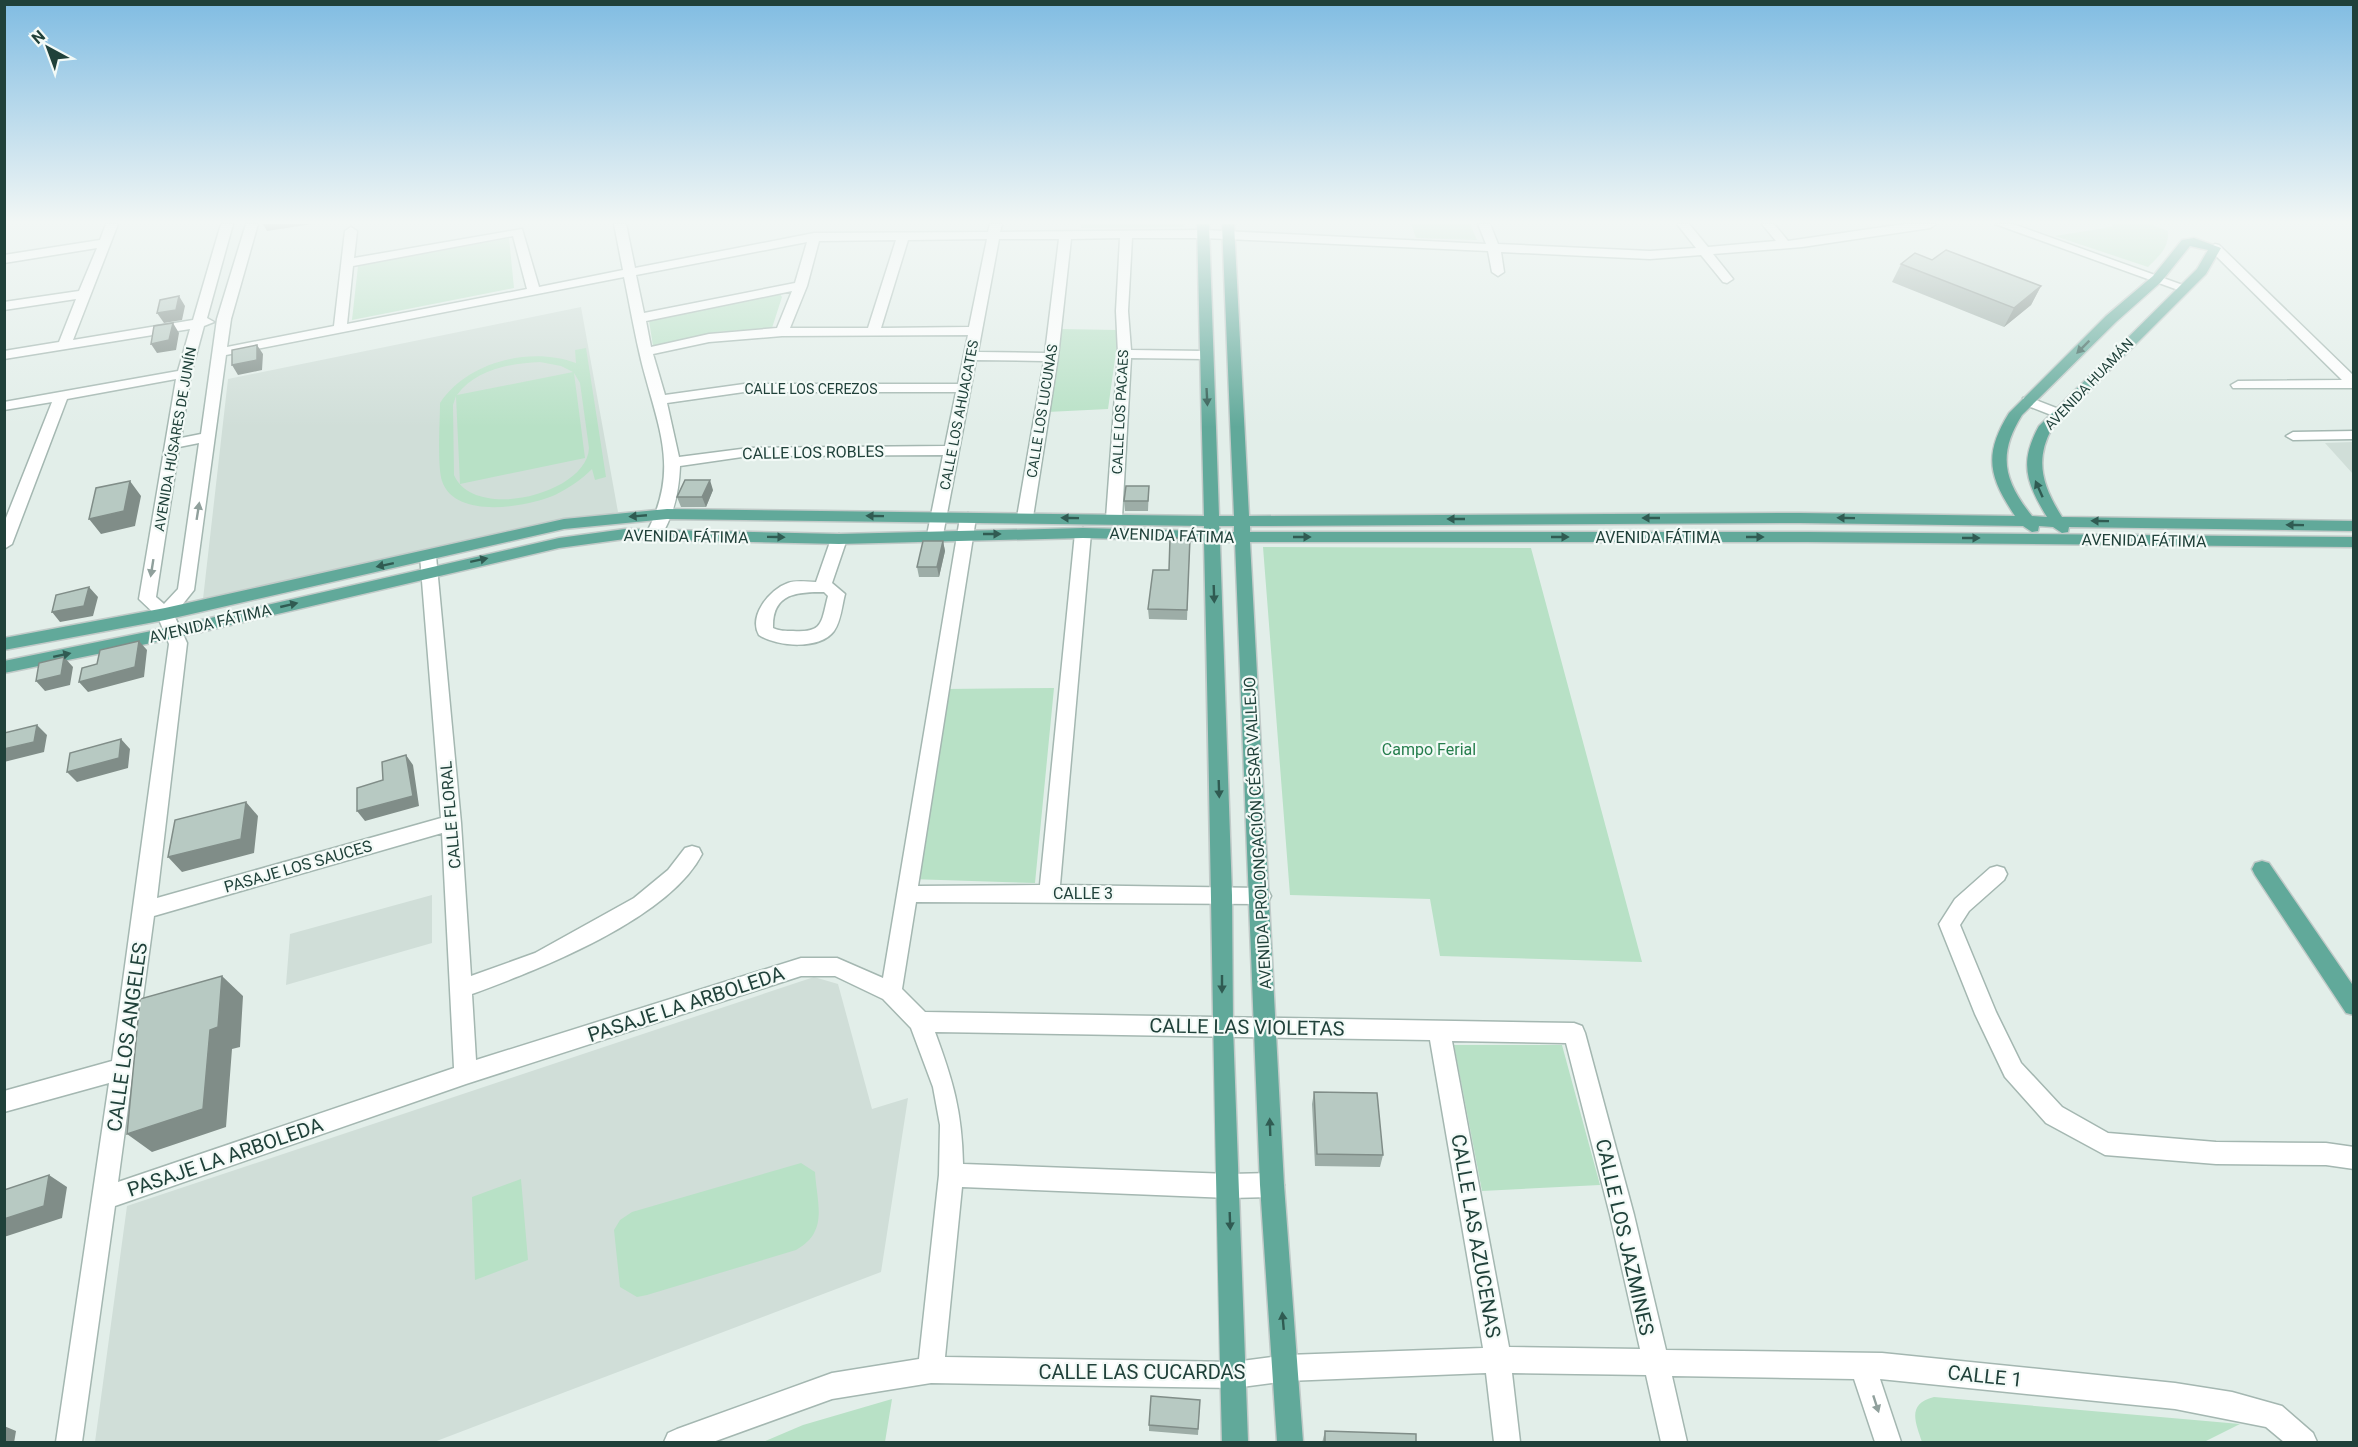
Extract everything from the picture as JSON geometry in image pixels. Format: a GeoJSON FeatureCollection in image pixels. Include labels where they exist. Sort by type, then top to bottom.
{"type":"FeatureCollection","features":[{"type":"Feature","properties":{"kind":"main road","name":"AVENIDA PROLONGACIÓN CÉSAR VALLEJO"},"geometry":{"type":"LineString","coordinates":[[1205,292],[1205,356],[1211,466],[1222,895],[1222,1027],[1229,1186],[1235,1443]]}},
{"type":"Feature","properties":{"kind":"main road"},"geometry":{"type":"LineString","coordinates":[[1205,296],[1219,292],[1231,298]]}},
{"type":"Feature","properties":{"kind":"main road","name":"AVENIDA PROLONGACIÓN CÉSAR VALLEJO"},"geometry":{"type":"LineString","coordinates":[[1231,292],[1261,896],[1272,1185],[1287,1368],[1290,1443]]}},
{"type":"Feature","properties":{"kind":"main road","name":"AVENIDA HUAMÁN"},"geometry":{"type":"LineString","coordinates":[[2040,538],[2009,495],[1999,470],[1997,448],[2003,431],[2028,401],[2111,319],[2143,292]]}},
{"type":"Feature","properties":{"kind":"main road","name":"AVENIDA HUAMÁN"},"geometry":{"type":"LineString","coordinates":[[2070,539],[2034,477],[2032,456],[2037,440],[2059,414],[2181,292]]}},
{"type":"Feature","properties":{"kind":"main road"},"geometry":{"type":"LineString","coordinates":[[1211,466],[1218,471],[1230,471],[1239,466]]}},
{"type":"Feature","properties":{"kind":"main road"},"geometry":{"type":"LineString","coordinates":[[1521,502],[1529,537]]}},
{"type":"Feature","properties":{"kind":"main road","name":"AVENIDA FÁTIMA"},"geometry":{"type":"LineString","coordinates":[[4,667],[168,623],[428,564],[564,524],[667,514],[940,517],[966,526],[1083,533],[1212,528]]}},
{"type":"Feature","properties":{"kind":"main road","name":"AVENIDA FÁTIMA"},"geometry":{"type":"LineString","coordinates":[[428,564],[625,534],[839,539],[935,535],[966,526],[1025,517],[1113,518],[1212,528],[1529,537],[2040,538],[2354,542]]}},
{"type":"Feature","properties":{"kind":"main road"},"geometry":{"type":"LineString","coordinates":[[1800,518],[1808,537]]}},
{"type":"Feature","properties":{"kind":"main road","name":"AVENIDA FÁTIMA"},"geometry":{"type":"LineString","coordinates":[[1242,529],[1525,519],[1800,518],[2354,526]]}},
{"type":"Feature","properties":{"kind":"main road"},"geometry":{"type":"LineString","coordinates":[[2213,523],[2226,541]]}},
{"type":"Feature","properties":{"kind":"main road","name":"AVENIDA FÁTIMA"},"geometry":{"type":"LineString","coordinates":[[4,644],[168,623]]}},
{"type":"Feature","properties":{"kind":"main road"},"geometry":{"type":"LineString","coordinates":[[2262,869],[2354,1006]]}},
{"type":"Feature","properties":{"kind":"street","name":"AVENIDA HÚSARES DE JUNÍN"},"geometry":{"type":"LineString","coordinates":[[207,292],[184,374],[147,599],[168,623],[186,590],[224,319],[232,292]]}},
{"type":"Feature","properties":{"kind":"street"},"geometry":{"type":"LineString","coordinates":[[340,329],[344,292]]}},
{"type":"Feature","properties":{"kind":"street"},"geometry":{"type":"LineString","coordinates":[[221,352],[531,292]]}},
{"type":"Feature","properties":{"kind":"street"},"geometry":{"type":"LineString","coordinates":[[634,292],[646,352],[661,400],[674,462],[667,514],[654,534]]}},
{"type":"Feature","properties":{"kind":"street"},"geometry":{"type":"LineString","coordinates":[[639,318],[773,292]]}},
{"type":"Feature","properties":{"kind":"street"},"geometry":{"type":"LineString","coordinates":[[782,332],[799,292]]}},
{"type":"Feature","properties":{"kind":"street"},"geometry":{"type":"LineString","coordinates":[[874,329],[886,292]]}},
{"type":"Feature","properties":{"kind":"street","name":"CALLE LOS AHUACATES"},"geometry":{"type":"LineString","coordinates":[[935,535],[983,292]]}},
{"type":"Feature","properties":{"kind":"street","name":"CALLE LOS LUCUNAS"},"geometry":{"type":"LineString","coordinates":[[1025,517],[1052,357],[1059,292]]}},
{"type":"Feature","properties":{"kind":"street","name":"CALLE LOS PACAES"},"geometry":{"type":"LineString","coordinates":[[1113,518],[1125,354],[1123,292]]}},
{"type":"Feature","properties":{"kind":"street"},"geometry":{"type":"LineString","coordinates":[[2259,292],[2353,384]]}},
{"type":"Feature","properties":{"kind":"street"},"geometry":{"type":"LineString","coordinates":[[64,346],[86,294]]}},
{"type":"Feature","properties":{"kind":"street"},"geometry":{"type":"LineString","coordinates":[[4,306],[86,294]]}},
{"type":"Feature","properties":{"kind":"street"},"geometry":{"type":"LineString","coordinates":[[4,355],[224,319]]}},
{"type":"Feature","properties":{"kind":"street"},"geometry":{"type":"LineString","coordinates":[[646,352],[709,338],[782,332],[874,329],[975,330]]}},
{"type":"Feature","properties":{"kind":"street"},"geometry":{"type":"LineString","coordinates":[[1125,354],[1205,356]]}},
{"type":"Feature","properties":{"kind":"street"},"geometry":{"type":"LineString","coordinates":[[971,356],[1052,357]]}},
{"type":"Feature","properties":{"kind":"street"},"geometry":{"type":"LineString","coordinates":[[4,406],[184,374]]}},
{"type":"Feature","properties":{"kind":"street"},"geometry":{"type":"LineString","coordinates":[[2238,385],[2353,384]]}},
{"type":"Feature","properties":{"kind":"street","name":"CALLE LOS CEREZOS"},"geometry":{"type":"LineString","coordinates":[[661,400],[744,388],[962,388]]}},
{"type":"Feature","properties":{"kind":"street"},"geometry":{"type":"LineString","coordinates":[[4,544],[61,396]]}},
{"type":"Feature","properties":{"kind":"street"},"geometry":{"type":"LineString","coordinates":[[2028,401],[2059,414]]}},
{"type":"Feature","properties":{"kind":"street"},"geometry":{"type":"LineString","coordinates":[[2293,436],[2354,435]]}},
{"type":"Feature","properties":{"kind":"street"},"geometry":{"type":"LineString","coordinates":[[172,444],[209,437]]}},
{"type":"Feature","properties":{"kind":"street","name":"CALLE LOS ROBLES"},"geometry":{"type":"LineString","coordinates":[[674,462],[749,452],[952,450]]}},
{"type":"Feature","properties":{"kind":"street"},"geometry":{"type":"LineString","coordinates":[[891,992],[966,526]]}},
{"type":"Feature","properties":{"kind":"street"},"geometry":{"type":"LineString","coordinates":[[1049,893],[1083,533]]}},
{"type":"Feature","properties":{"kind":"street"},"geometry":{"type":"LineString","coordinates":[[822,587],[839,539]]}},
{"type":"Feature","properties":{"kind":"street","name":"CALLE FLORAL"},"geometry":{"type":"LineString","coordinates":[[428,564],[451,823],[466,1074]]}},
{"type":"Feature","properties":{"kind":"street","name":"CALLE LOS ANGELES"},"geometry":{"type":"LineString","coordinates":[[69,1443],[145,910],[178,643],[168,623]]}},
{"type":"Feature","properties":{"kind":"street","name":"PASAJE LOS SAUCES"},"geometry":{"type":"LineString","coordinates":[[145,910],[451,823]]}},
{"type":"Feature","properties":{"kind":"street"},"geometry":{"type":"LineString","coordinates":[[461,989],[542,959],[641,904],[666,884],[692,854]]}},
{"type":"Feature","properties":{"kind":"street"},"geometry":{"type":"LineString","coordinates":[[1998,874],[1962,905],[1949,924],[1986,1014],[2013,1070],[2054,1115],[2105,1144],[2216,1154],[2326,1155],[2354,1158]]}},
{"type":"Feature","properties":{"kind":"street","name":"CALLE 3"},"geometry":{"type":"LineString","coordinates":[[906,894],[1049,893],[1261,896]]}},
{"type":"Feature","properties":{"kind":"street","name":"PASAJE LA ARBOLEDA"},"geometry":{"type":"LineString","coordinates":[[105,1198],[466,1074],[801,967],[837,967],[891,992],[920,1022],[944,1087],[951,1125],[951,1174],[931,1370]]}},
{"type":"Feature","properties":{"kind":"street","name":"CALLE LAS VIOLETAS"},"geometry":{"type":"LineString","coordinates":[[920,1022],[1574,1033]]}},
{"type":"Feature","properties":{"kind":"street","name":"CALLE LAS AZUCENAS"},"geometry":{"type":"LineString","coordinates":[[1439,1030],[1498,1360],[1507,1443]]}},
{"type":"Feature","properties":{"kind":"street","name":"CALLE LOS JAZMINES"},"geometry":{"type":"LineString","coordinates":[[1574,1033],[1622,1215],[1674,1443]]}},
{"type":"Feature","properties":{"kind":"street"},"geometry":{"type":"LineString","coordinates":[[4,1102],[121,1069]]}},
{"type":"Feature","properties":{"kind":"street"},"geometry":{"type":"LineString","coordinates":[[951,1174],[1229,1186],[1272,1185]]}},
{"type":"Feature","properties":{"kind":"street","name":"CALLE LAS CUCARDAS"},"geometry":{"type":"LineString","coordinates":[[677,1443],[832,1386],[931,1370],[1234,1375],[1287,1368],[1498,1360],[1654,1360]]}},
{"type":"Feature","properties":{"kind":"street","name":"CALLE 1"},"geometry":{"type":"LineString","coordinates":[[1654,1360],[1863,1366],[2175,1396],[2232,1405],[2273,1415],[2304,1443]]}},
{"type":"Feature","properties":{"kind":"street"},"geometry":{"type":"LineString","coordinates":[[1863,1366],[1888,1443]]}},
{"type":"Feature","properties":{"kind":"shaded area"},"geometry":{"type":"Polygon","coordinates":[[[581,307],[618,512],[203,599],[228,379],[581,307]]]}},
{"type":"Feature","properties":{"kind":"shaded area"},"geometry":{"type":"Polygon","coordinates":[[[2354,442],[2353,474],[2325,443],[2354,442]]]}},
{"type":"Feature","properties":{"kind":"shaded area"},"geometry":{"type":"Polygon","coordinates":[[[432,895],[432,943],[286,985],[290,934],[432,895]]]}},
{"type":"Feature","properties":{"kind":"shaded area"},"geometry":{"type":"Polygon","coordinates":[[[814,977],[838,984],[872,1109],[908,1098],[881,1272],[434,1442],[95,1442],[127,1206],[814,977]]]}},
{"type":"Feature","properties":{"kind":"green space"},"geometry":{"type":"Polygon","coordinates":[[[355,292],[496,292],[352,320],[355,292]]]}},
{"type":"Feature","properties":{"kind":"green space"},"geometry":{"type":"Polygon","coordinates":[[[780,294],[782,297],[772,328],[716,332],[653,346],[649,321],[780,294]]]}},
{"type":"Feature","properties":{"kind":"green space"},"geometry":{"type":"Polygon","coordinates":[[[1057,329],[1119,330],[1108,409],[1047,412],[1057,329]]]}},
{"type":"Feature","properties":{"kind":"green space"},"geometry":{"type":"Polygon","coordinates":[[[586,348],[606,477],[595,480],[592,469],[575,484],[555,495],[510,506],[476,506],[461,501],[449,493],[440,474],[439,432],[440,403],[452,389],[466,377],[483,368],[520,357],[558,358],[576,363],[575,350],[586,348]],[[540,362],[506,366],[484,374],[473,379],[457,395],[573,372],[561,366],[540,362]],[[574,373],[585,458],[461,484],[465,489],[483,497],[505,499],[528,496],[551,489],[570,478],[583,464],[589,448],[580,383],[574,373]],[[456,396],[453,405],[454,475],[460,482],[456,396]]]}},
{"type":"Feature","properties":{"kind":"green space","name":"Campo Ferial"},"geometry":{"type":"Polygon","coordinates":[[[1263,547],[1531,548],[1642,962],[1440,956],[1430,899],[1290,895],[1263,547]]]}},
{"type":"Feature","properties":{"kind":"green space"},"geometry":{"type":"Polygon","coordinates":[[[1054,688],[1035,883],[910,879],[944,689],[1054,688]]]}},
{"type":"Feature","properties":{"kind":"green space"},"geometry":{"type":"Polygon","coordinates":[[[1454,1045],[1562,1045],[1600,1185],[1482,1191],[1454,1045]]]}},
{"type":"Feature","properties":{"kind":"green space"},"geometry":{"type":"Polygon","coordinates":[[[801,1163],[815,1172],[819,1216],[813,1235],[796,1250],[647,1295],[637,1297],[620,1287],[614,1230],[620,1220],[632,1212],[801,1163]]]}},
{"type":"Feature","properties":{"kind":"green space"},"geometry":{"type":"Polygon","coordinates":[[[521,1179],[528,1260],[475,1280],[472,1197],[521,1179]]]}},
{"type":"Feature","properties":{"kind":"green space"},"geometry":{"type":"Polygon","coordinates":[[[1934,1397],[2240,1424],[2204,1442],[1922,1442],[1916,1420],[1916,1409],[1925,1400],[1934,1397]]]}},
{"type":"Feature","properties":{"kind":"green space"},"geometry":{"type":"Polygon","coordinates":[[[892,1399],[885,1442],[763,1442],[803,1425],[892,1399]]]}},
{"type":"Feature","properties":{"kind":"building"},"geometry":{"type":"Polygon","coordinates":[[[1972,292],[2034,292],[2014,308],[1972,292]]]}},
{"type":"Feature","properties":{"kind":"building"},"geometry":{"type":"Polygon","coordinates":[[[179,296],[176,310],[157,313],[160,300],[179,296]]]}},
{"type":"Feature","properties":{"kind":"building"},"geometry":{"type":"Polygon","coordinates":[[[173,323],[169,340],[151,344],[154,326],[173,323]]]}},
{"type":"Feature","properties":{"kind":"building"},"geometry":{"type":"Polygon","coordinates":[[[257,345],[257,360],[232,365],[232,350],[257,345]]]}},
{"type":"Feature","properties":{"kind":"building"},"geometry":{"type":"Polygon","coordinates":[[[685,480],[710,480],[702,497],[677,497],[685,480]]]}},
{"type":"Feature","properties":{"kind":"building"},"geometry":{"type":"Polygon","coordinates":[[[130,481],[124,511],[89,519],[96,488],[130,481]]]}},
{"type":"Feature","properties":{"kind":"building"},"geometry":{"type":"Polygon","coordinates":[[[1126,486],[1149,486],[1148,501],[1124,501],[1126,486]]]}},
{"type":"Feature","properties":{"kind":"building"},"geometry":{"type":"Polygon","coordinates":[[[1170,538],[1190,538],[1187,610],[1148,609],[1153,570],[1169,570],[1170,538]]]}},
{"type":"Feature","properties":{"kind":"building"},"geometry":{"type":"Polygon","coordinates":[[[923,541],[943,541],[937,567],[917,567],[923,541]]]}},
{"type":"Feature","properties":{"kind":"building"},"geometry":{"type":"Polygon","coordinates":[[[89,587],[84,606],[52,612],[56,595],[89,587]]]}},
{"type":"Feature","properties":{"kind":"building"},"geometry":{"type":"Polygon","coordinates":[[[139,641],[135,667],[79,682],[82,668],[97,664],[100,650],[139,641]]]}},
{"type":"Feature","properties":{"kind":"building"},"geometry":{"type":"Polygon","coordinates":[[[64,657],[61,675],[36,681],[39,663],[64,657]]]}},
{"type":"Feature","properties":{"kind":"building"},"geometry":{"type":"Polygon","coordinates":[[[37,725],[34,742],[4,749],[4,733],[37,725]]]}},
{"type":"Feature","properties":{"kind":"building"},"geometry":{"type":"Polygon","coordinates":[[[121,739],[119,758],[67,772],[70,753],[121,739]]]}},
{"type":"Feature","properties":{"kind":"building"},"geometry":{"type":"Polygon","coordinates":[[[406,755],[413,796],[357,811],[357,788],[383,780],[382,762],[406,755]]]}},
{"type":"Feature","properties":{"kind":"building"},"geometry":{"type":"Polygon","coordinates":[[[246,802],[241,839],[168,857],[175,820],[246,802]]]}},
{"type":"Feature","properties":{"kind":"building"},"geometry":{"type":"Polygon","coordinates":[[[222,976],[218,1027],[210,1030],[203,1109],[127,1134],[140,999],[222,976]]]}},
{"type":"Feature","properties":{"kind":"building"},"geometry":{"type":"Polygon","coordinates":[[[1314,1092],[1377,1093],[1383,1155],[1317,1154],[1314,1092]]]}},
{"type":"Feature","properties":{"kind":"building"},"geometry":{"type":"Polygon","coordinates":[[[49,1175],[44,1206],[4,1219],[4,1190],[49,1175]]]}},
{"type":"Feature","properties":{"kind":"building"},"geometry":{"type":"Polygon","coordinates":[[[1151,1396],[1200,1400],[1198,1429],[1149,1425],[1151,1396]]]}},
{"type":"Feature","properties":{"kind":"building"},"geometry":{"type":"Polygon","coordinates":[[[1325,1431],[1416,1434],[1416,1443],[1325,1443],[1325,1431]]]}}]}
